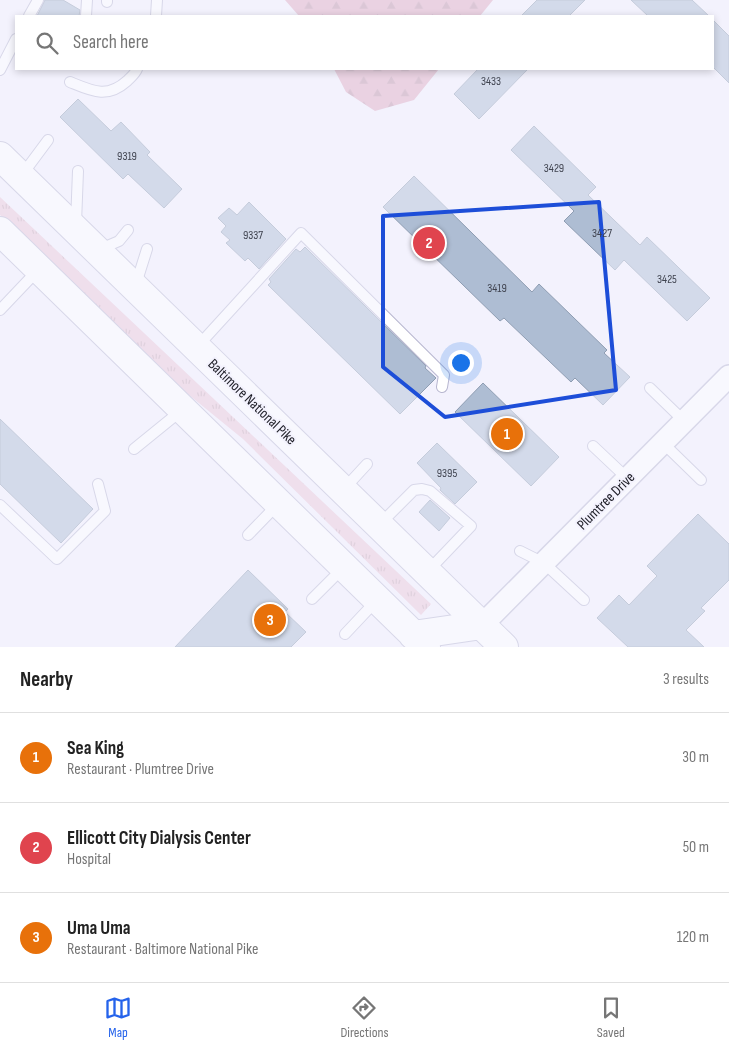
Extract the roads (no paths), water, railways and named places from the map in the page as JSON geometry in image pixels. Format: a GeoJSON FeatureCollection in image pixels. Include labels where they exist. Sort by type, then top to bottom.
{"type":"FeatureCollection","features":[{"type":"Feature","properties":{"kind":"main road","name":"Baltimore National Pike"},"geometry":{"type":"LineString","coordinates":[[0,156],[504,647]]}},
{"type":"Feature","properties":{"kind":"main road"},"geometry":{"type":"LineString","coordinates":[[0,231],[420,641],[482,625]]}},
{"type":"Feature","properties":{"kind":"street","name":"Plumtree Drive"},"geometry":{"type":"LineString","coordinates":[[482,625],[729,376]]}},
{"type":"Feature","properties":{"kind":"lane"},"geometry":{"type":"LineString","coordinates":[[30,15],[38,0]]}},
{"type":"Feature","properties":{"kind":"lane"},"geometry":{"type":"LineString","coordinates":[[86,15],[87,0]]}},
{"type":"Feature","properties":{"kind":"lane"},"geometry":{"type":"LineString","coordinates":[[156,15],[158,0]]}},
{"type":"Feature","properties":{"kind":"lane"},"geometry":{"type":"LineString","coordinates":[[0,70],[15,41]]}},
{"type":"Feature","properties":{"kind":"lane"},"geometry":{"type":"LineString","coordinates":[[70,82],[96,92],[108,93],[118,89],[136,70]]}},
{"type":"Feature","properties":{"kind":"lane"},"geometry":{"type":"LineString","coordinates":[[21,177],[48,140]]}},
{"type":"Feature","properties":{"kind":"lane"},"geometry":{"type":"LineString","coordinates":[[75,229],[78,170]]}},
{"type":"Feature","properties":{"kind":"lane"},"geometry":{"type":"LineString","coordinates":[[98,250],[119,241],[128,230]]}},
{"type":"Feature","properties":{"kind":"lane"},"geometry":{"type":"LineString","coordinates":[[197,348],[301,233],[444,375],[442,387]]}},
{"type":"Feature","properties":{"kind":"lane"},"geometry":{"type":"LineString","coordinates":[[135,288],[147,248]]}},
{"type":"Feature","properties":{"kind":"lane"},"geometry":{"type":"LineString","coordinates":[[0,310],[39,269]]}},
{"type":"Feature","properties":{"kind":"lane"},"geometry":{"type":"LineString","coordinates":[[650,388],[684,421]]}},
{"type":"Feature","properties":{"kind":"lane"},"geometry":{"type":"LineString","coordinates":[[134,449],[183,409]]}},
{"type":"Feature","properties":{"kind":"lane"},"geometry":{"type":"LineString","coordinates":[[663,442],[701,480]]}},
{"type":"Feature","properties":{"kind":"lane"},"geometry":{"type":"LineString","coordinates":[[593,446],[628,479]]}},
{"type":"Feature","properties":{"kind":"lane"},"geometry":{"type":"LineString","coordinates":[[343,490],[367,464]]}},
{"type":"Feature","properties":{"kind":"lane"},"geometry":{"type":"LineString","coordinates":[[0,505],[57,559],[105,511],[98,484]]}},
{"type":"Feature","properties":{"kind":"lane"},"geometry":{"type":"LineString","coordinates":[[379,525],[414,490],[422,488],[430,492],[471,526],[428,572]]}},
{"type":"Feature","properties":{"kind":"lane"},"geometry":{"type":"LineString","coordinates":[[248,535],[279,504]]}},
{"type":"Feature","properties":{"kind":"lane"},"geometry":{"type":"LineString","coordinates":[[520,551],[544,563],[584,600]]}},
{"type":"Feature","properties":{"kind":"lane"},"geometry":{"type":"LineString","coordinates":[[312,599],[344,567]]}},
{"type":"Feature","properties":{"kind":"lane"},"geometry":{"type":"LineString","coordinates":[[345,634],[377,600]]}},
{"type":"Feature","properties":{"kind":"place","name":"Ellicott City Dialysis Center"},"geometry":{"type":"Point","coordinates":[429,243]}},
{"type":"Feature","properties":{"kind":"place","name":"Sea King"},"geometry":{"type":"Point","coordinates":[507,434]}},
{"type":"Feature","properties":{"kind":"place","name":"Uma Uma"},"geometry":{"type":"Point","coordinates":[270,620]}}]}
